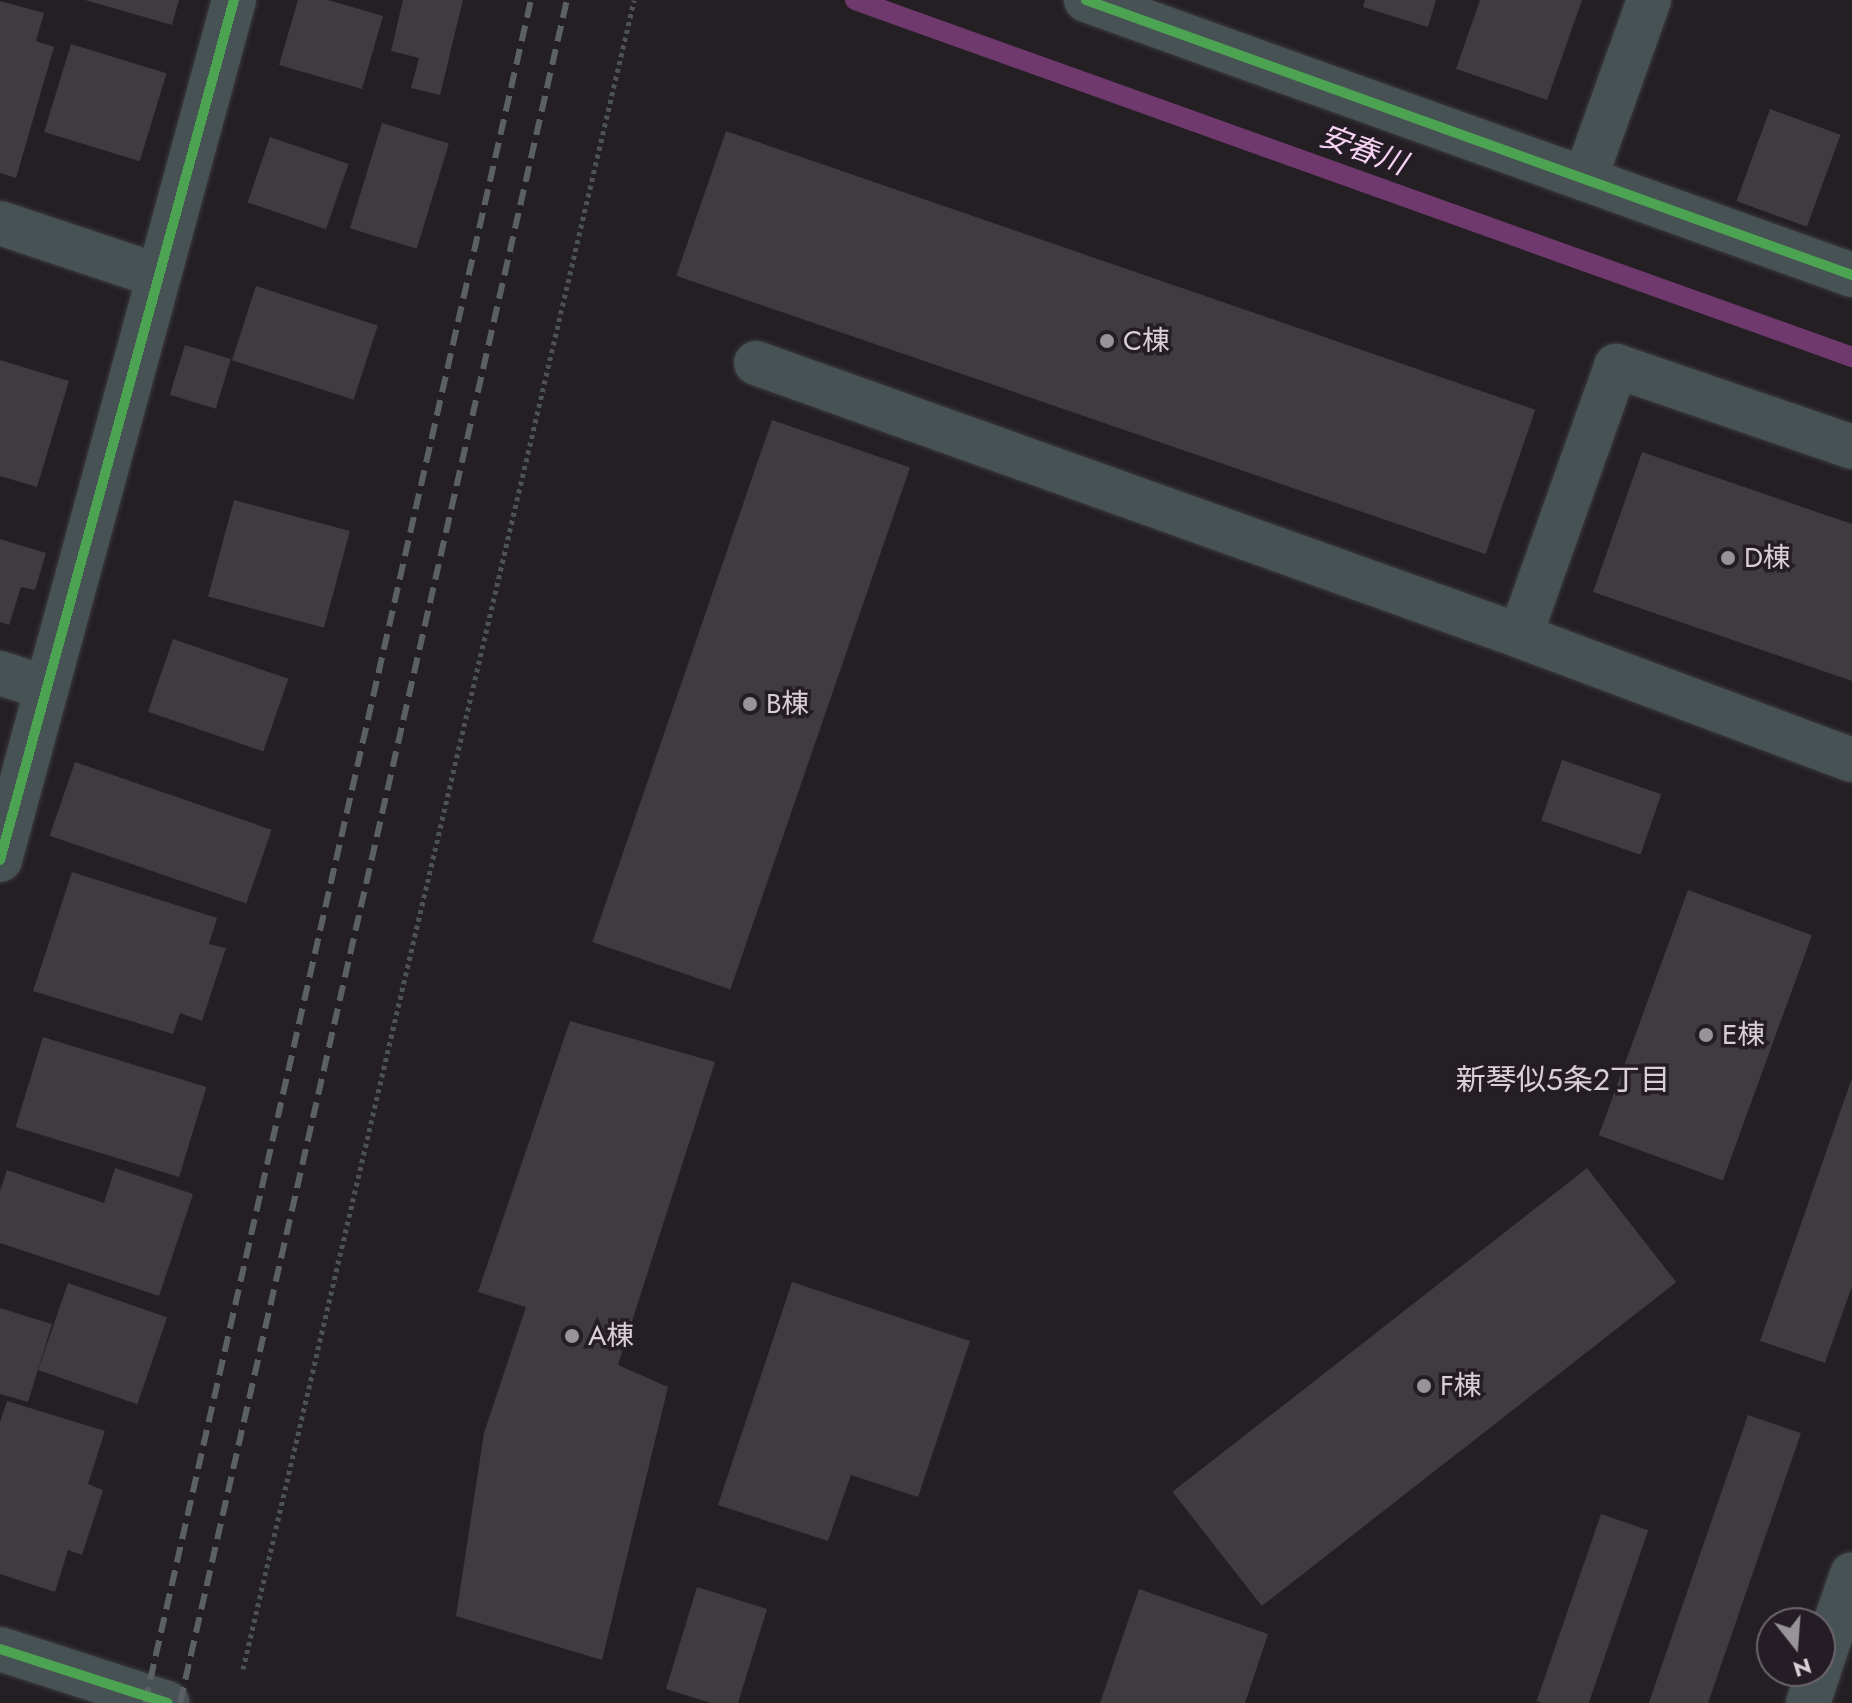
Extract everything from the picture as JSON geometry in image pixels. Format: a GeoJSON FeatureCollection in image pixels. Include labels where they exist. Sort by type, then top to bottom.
{"type":"FeatureCollection","features":[{"type":"Feature","properties":{"kind":"street"},"geometry":{"type":"LineString","coordinates":[[0,860],[234,0]]}},
{"type":"Feature","properties":{"kind":"street"},"geometry":{"type":"LineString","coordinates":[[1086,0],[1852,275]]}},
{"type":"Feature","properties":{"kind":"street"},"geometry":{"type":"LineString","coordinates":[[1585,179],[1649,0]]}},
{"type":"Feature","properties":{"kind":"street"},"geometry":{"type":"LineString","coordinates":[[0,223],[158,276]]}},
{"type":"Feature","properties":{"kind":"street"},"geometry":{"type":"LineString","coordinates":[[756,363],[1520,636],[1852,760]]}},
{"type":"Feature","properties":{"kind":"street"},"geometry":{"type":"LineString","coordinates":[[1520,636],[1616,366],[1852,447]]}},
{"type":"Feature","properties":{"kind":"street"},"geometry":{"type":"LineString","coordinates":[[0,673],[46,688]]}},
{"type":"Feature","properties":{"kind":"street"},"geometry":{"type":"LineString","coordinates":[[1836,1620],[1852,1574]]}},
{"type":"Feature","properties":{"kind":"street"},"geometry":{"type":"LineString","coordinates":[[0,1649],[167,1703]]}},
{"type":"Feature","properties":{"kind":"path"},"geometry":{"type":"LineString","coordinates":[[243,1669],[634,0]]}},
{"type":"Feature","properties":{"kind":"building"},"geometry":{"type":"Polygon","coordinates":[[[85,0],[179,0],[172,25],[85,0]]]}},
{"type":"Feature","properties":{"kind":"building"},"geometry":{"type":"Polygon","coordinates":[[[298,0],[328,0],[383,16],[362,89],[279,65],[298,0]]]}},
{"type":"Feature","properties":{"kind":"building"},"geometry":{"type":"Polygon","coordinates":[[[403,0],[463,0],[440,95],[411,88],[419,58],[391,51],[403,0]]]}},
{"type":"Feature","properties":{"kind":"building"},"geometry":{"type":"Polygon","coordinates":[[[1365,0],[1436,0],[1428,27],[1363,7],[1365,0]]]}},
{"type":"Feature","properties":{"kind":"building"},"geometry":{"type":"Polygon","coordinates":[[[1480,0],[1582,0],[1547,100],[1456,69],[1480,0]]]}},
{"type":"Feature","properties":{"kind":"building"},"geometry":{"type":"Polygon","coordinates":[[[0,1],[44,13],[36,41],[54,47],[16,178],[0,173],[0,1]]]}},
{"type":"Feature","properties":{"kind":"building"},"geometry":{"type":"Polygon","coordinates":[[[71,44],[167,73],[140,161],[44,132],[71,44]]]}},
{"type":"Feature","properties":{"kind":"building"},"geometry":{"type":"Polygon","coordinates":[[[1770,109],[1840,135],[1807,227],[1736,201],[1770,109]]]}},
{"type":"Feature","properties":{"kind":"building"},"geometry":{"type":"Polygon","coordinates":[[[382,123],[449,143],[417,249],[350,228],[382,123]]]}},
{"type":"Feature","properties":{"kind":"building","name":"C棟"},"geometry":{"type":"Polygon","coordinates":[[[726,131],[1535,410],[1486,554],[676,276],[726,131]]]}},
{"type":"Feature","properties":{"kind":"building"},"geometry":{"type":"Polygon","coordinates":[[[270,137],[348,164],[326,229],[248,202],[270,137]]]}},
{"type":"Feature","properties":{"kind":"building"},"geometry":{"type":"Polygon","coordinates":[[[256,286],[378,326],[354,400],[232,360],[256,286]]]}},
{"type":"Feature","properties":{"kind":"building"},"geometry":{"type":"Polygon","coordinates":[[[185,345],[231,359],[216,409],[170,395],[185,345]]]}},
{"type":"Feature","properties":{"kind":"building"},"geometry":{"type":"Polygon","coordinates":[[[0,360],[69,381],[37,487],[0,476],[0,360]]]}},
{"type":"Feature","properties":{"kind":"building","name":"B棟"},"geometry":{"type":"Polygon","coordinates":[[[772,420],[910,468],[730,989],[592,942],[772,420]]]}},
{"type":"Feature","properties":{"kind":"building","name":"D棟"},"geometry":{"type":"Polygon","coordinates":[[[1642,452],[1852,524],[1852,681],[1593,592],[1642,452]]]}},
{"type":"Feature","properties":{"kind":"building"},"geometry":{"type":"Polygon","coordinates":[[[234,500],[350,531],[324,628],[208,597],[234,500]]]}},
{"type":"Feature","properties":{"kind":"building"},"geometry":{"type":"Polygon","coordinates":[[[0,539],[46,553],[35,590],[21,587],[9,625],[0,622],[0,539]]]}},
{"type":"Feature","properties":{"kind":"building"},"geometry":{"type":"Polygon","coordinates":[[[173,639],[288,679],[263,752],[148,712],[173,639]]]}},
{"type":"Feature","properties":{"kind":"building"},"geometry":{"type":"Polygon","coordinates":[[[1562,760],[1661,794],[1640,855],[1541,821],[1562,760]]]}},
{"type":"Feature","properties":{"kind":"building"},"geometry":{"type":"Polygon","coordinates":[[[75,762],[272,830],[246,903],[50,836],[75,762]]]}},
{"type":"Feature","properties":{"kind":"building"},"geometry":{"type":"Polygon","coordinates":[[[72,872],[217,918],[209,944],[226,948],[202,1021],[180,1013],[173,1034],[33,991],[72,872]]]}},
{"type":"Feature","properties":{"kind":"building","name":"E棟"},"geometry":{"type":"Polygon","coordinates":[[[1688,890],[1812,935],[1723,1180],[1599,1135],[1688,890]]]}},
{"type":"Feature","properties":{"kind":"building","name":"A棟"},"geometry":{"type":"Polygon","coordinates":[[[570,1021],[715,1062],[618,1365],[668,1387],[602,1660],[456,1616],[484,1433],[526,1307],[478,1292],[570,1021]]]}},
{"type":"Feature","properties":{"kind":"building"},"geometry":{"type":"Polygon","coordinates":[[[43,1037],[207,1087],[179,1177],[16,1127],[43,1037]]]}},
{"type":"Feature","properties":{"kind":"building"},"geometry":{"type":"Polygon","coordinates":[[[1852,1078],[1852,1286],[1825,1363],[1760,1341],[1852,1078]]]}},
{"type":"Feature","properties":{"kind":"building"},"geometry":{"type":"Polygon","coordinates":[[[115,1168],[193,1194],[159,1296],[0,1243],[0,1191],[7,1170],[104,1203],[115,1168]]]}},
{"type":"Feature","properties":{"kind":"building","name":"F棟"},"geometry":{"type":"Polygon","coordinates":[[[1587,1168],[1676,1282],[1262,1606],[1173,1492],[1587,1168]]]}},
{"type":"Feature","properties":{"kind":"building"},"geometry":{"type":"Polygon","coordinates":[[[792,1282],[970,1341],[918,1497],[851,1475],[828,1541],[718,1505],[792,1282]]]}},
{"type":"Feature","properties":{"kind":"building"},"geometry":{"type":"Polygon","coordinates":[[[68,1283],[167,1317],[137,1404],[38,1370],[68,1283]]]}},
{"type":"Feature","properties":{"kind":"building"},"geometry":{"type":"Polygon","coordinates":[[[0,1308],[52,1324],[28,1402],[0,1394],[0,1308]]]}},
{"type":"Feature","properties":{"kind":"building"},"geometry":{"type":"Polygon","coordinates":[[[7,1401],[105,1431],[88,1484],[103,1490],[82,1555],[68,1550],[55,1592],[0,1574],[0,1422],[7,1401]]]}},
{"type":"Feature","properties":{"kind":"building"},"geometry":{"type":"Polygon","coordinates":[[[1748,1415],[1801,1433],[1708,1703],[1649,1702],[1748,1415]]]}},
{"type":"Feature","properties":{"kind":"building"},"geometry":{"type":"Polygon","coordinates":[[[1601,1514],[1648,1530],[1589,1703],[1537,1701],[1601,1514]]]}},
{"type":"Feature","properties":{"kind":"building"},"geometry":{"type":"Polygon","coordinates":[[[697,1587],[767,1609],[738,1703],[711,1703],[666,1689],[697,1587]]]}},
{"type":"Feature","properties":{"kind":"building"},"geometry":{"type":"Polygon","coordinates":[[[1139,1589],[1268,1634],[1245,1703],[1100,1703],[1139,1589]]]}},
{"type":"Feature","properties":{"kind":"waterway","name":"安春川"},"geometry":{"type":"LineString","coordinates":[[855,0],[1852,357]]}},
{"type":"Feature","properties":{"kind":"railway"},"geometry":{"type":"LineString","coordinates":[[145,1703],[531,0]]}},
{"type":"Feature","properties":{"kind":"railway"},"geometry":{"type":"LineString","coordinates":[[180,1703],[567,0]]}},
{"type":"Feature","properties":{"kind":"cycle path"},"geometry":{"type":"LineString","coordinates":[[0,860],[234,0]]}},
{"type":"Feature","properties":{"kind":"cycle path"},"geometry":{"type":"LineString","coordinates":[[1086,0],[1852,275]]}},
{"type":"Feature","properties":{"kind":"cycle path"},"geometry":{"type":"LineString","coordinates":[[0,1649],[167,1703]]}},
{"type":"Feature","properties":{"kind":"place","name":"C棟"},"geometry":{"type":"Point","coordinates":[1107,341]}},
{"type":"Feature","properties":{"kind":"place","name":"D棟"},"geometry":{"type":"Point","coordinates":[1728,558]}},
{"type":"Feature","properties":{"kind":"place","name":"B棟"},"geometry":{"type":"Point","coordinates":[750,704]}},
{"type":"Feature","properties":{"kind":"place","name":"E棟"},"geometry":{"type":"Point","coordinates":[1706,1035]}},
{"type":"Feature","properties":{"kind":"place","name":"A棟"},"geometry":{"type":"Point","coordinates":[572,1336]}},
{"type":"Feature","properties":{"kind":"place","name":"F棟"},"geometry":{"type":"Point","coordinates":[1424,1386]}},
{"type":"Feature","properties":{"kind":"district","name":"新琴似5条2丁目"},"geometry":{"type":"Point","coordinates":[1563,1080]}}]}
